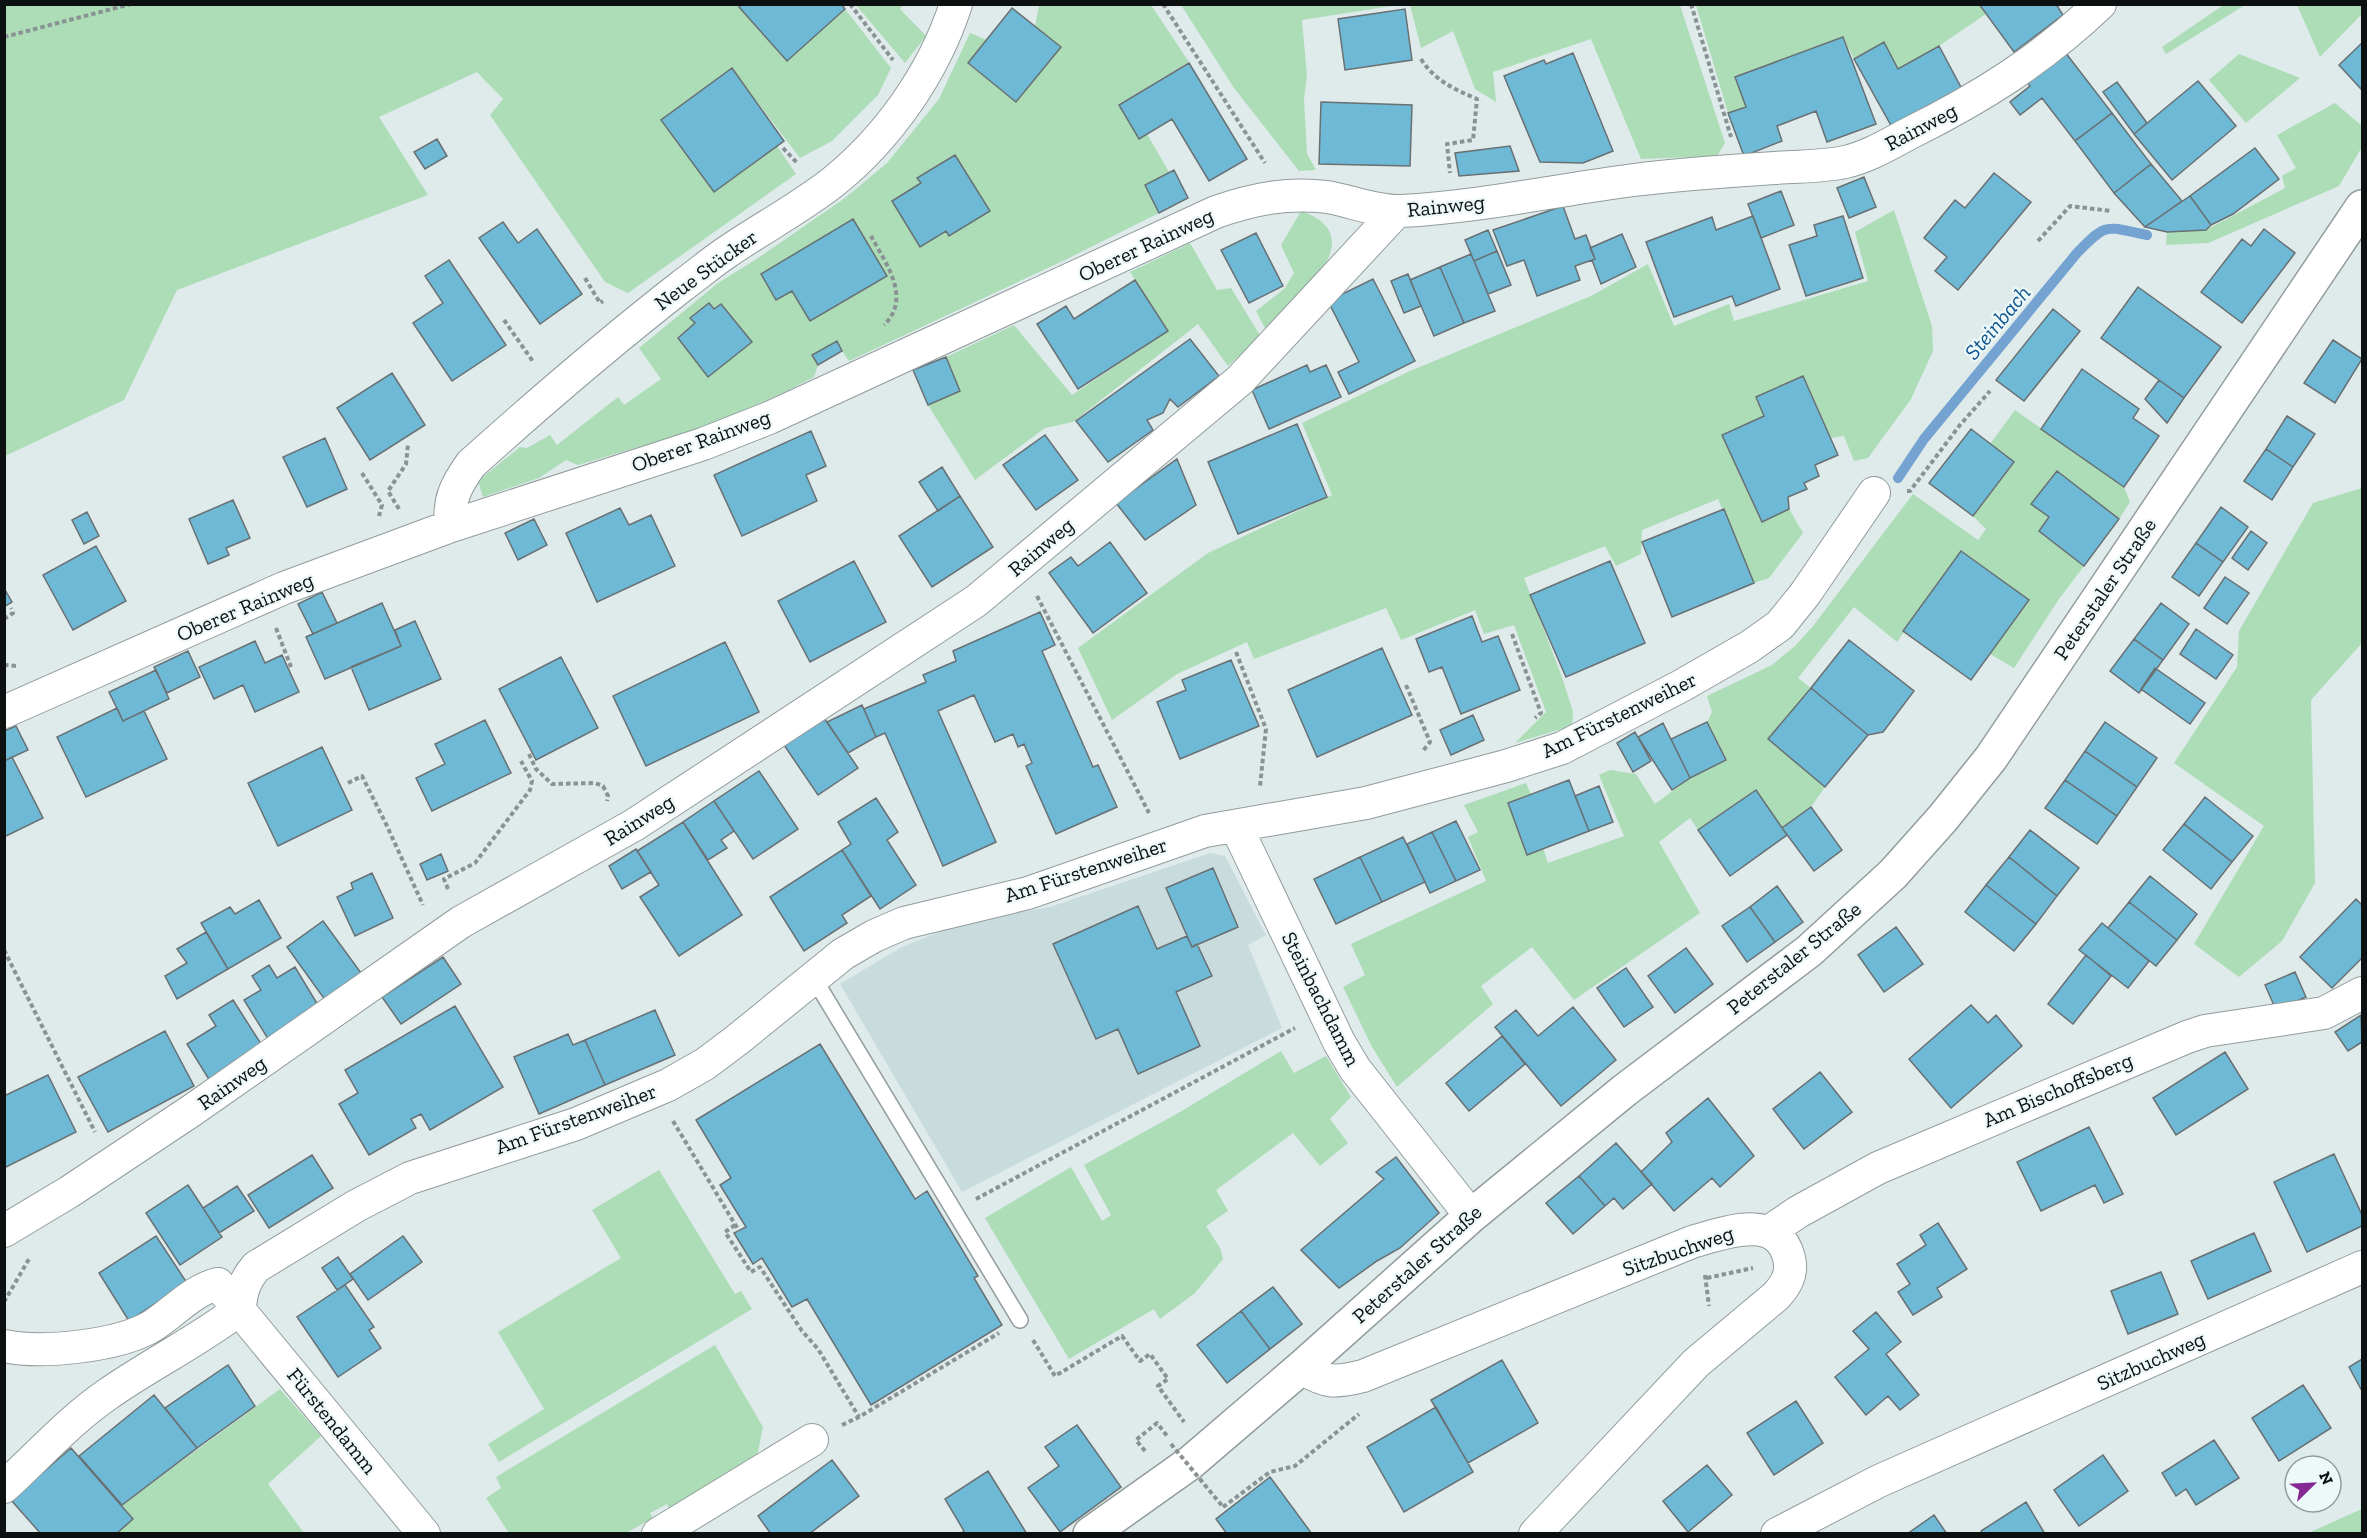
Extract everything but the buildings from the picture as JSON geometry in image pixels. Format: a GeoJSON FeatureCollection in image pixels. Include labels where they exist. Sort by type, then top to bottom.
{"type":"FeatureCollection","features":[{"type":"Feature","properties":{"kind":"main road","name":"Peterstaler Straße"},"geometry":{"type":"LineString","coordinates":[[1090,1533],[1190,1463],[1301,1368],[1471,1216],[1625,1090],[1809,951],[1893,874],[1943,818],[1991,758],[2362,207]]}},
{"type":"Feature","properties":{"kind":"street","name":"Neue Stücker"},"geometry":{"type":"LineString","coordinates":[[451,526],[451,500],[460,478],[471,464],[612,342],[680,288],[726,252],[816,194],[852,165],[875,141],[919,84],[944,38],[956,4]]}},
{"type":"Feature","properties":{"kind":"street","name":"Rainweg"},"geometry":{"type":"LineString","coordinates":[[4,1231],[69,1192],[164,1129],[461,922],[605,842],[976,601],[1240,380],[1397,211],[1452,207],[1670,176],[1817,166],[1848,161],[1869,154],[1946,115],[2017,73],[2066,36],[2100,4]]}},
{"type":"Feature","properties":{"kind":"street","name":"Oberer Rainweg"},"geometry":{"type":"LineString","coordinates":[[4,712],[264,597],[451,526],[703,444],[769,418],[1216,212],[1269,197],[1297,196],[1325,197],[1397,211]]}},
{"type":"Feature","properties":{"kind":"street","name":"Am Fürstenweiher"},"geometry":{"type":"LineString","coordinates":[[240,1309],[243,1286],[256,1267],[385,1190],[431,1170],[576,1124],[655,1091],[705,1064],[843,954],[904,922],[1028,893],[1205,831],[1366,803],[1506,766],[1562,748],[1681,686],[1749,647],[1780,625],[1805,594],[1874,493]]}},
{"type":"Feature","properties":{"kind":"street","name":"Steinbachdamm"},"geometry":{"type":"LineString","coordinates":[[1251,823],[1325,1012],[1354,1069],[1471,1216]]}},
{"type":"Feature","properties":{"kind":"street","name":"Am Bischoffsberg"},"geometry":{"type":"LineString","coordinates":[[1770,1232],[1798,1212],[1878,1168],[2166,1045],[2205,1031],[2325,1013],[2362,993]]}},
{"type":"Feature","properties":{"kind":"street","name":"Sitzbuchweg"},"geometry":{"type":"LineString","coordinates":[[1301,1368],[1318,1378],[1330,1381],[1340,1382],[1363,1376],[1692,1242],[1741,1229],[1770,1232]]}},
{"type":"Feature","properties":{"kind":"street"},"geometry":{"type":"LineString","coordinates":[[1534,1533],[1696,1363],[1786,1285],[1791,1271],[1785,1245],[1770,1232]]}},
{"type":"Feature","properties":{"kind":"street","name":"Sitzbuchweg"},"geometry":{"type":"LineString","coordinates":[[1777,1533],[1879,1481],[2362,1267]]}},
{"type":"Feature","properties":{"kind":"street"},"geometry":{"type":"LineString","coordinates":[[4,1346],[35,1351],[60,1349],[127,1336],[152,1326],[205,1288],[218,1284],[240,1309],[212,1330],[107,1395],[4,1487]]}},
{"type":"Feature","properties":{"kind":"street","name":"Fürstendamm"},"geometry":{"type":"LineString","coordinates":[[240,1309],[424,1533]]}},
{"type":"Feature","properties":{"kind":"street"},"geometry":{"type":"LineString","coordinates":[[658,1533],[812,1440]]}},
{"type":"Feature","properties":{"kind":"lane"},"geometry":{"type":"LineString","coordinates":[[813,977],[1020,1320]]}},
{"type":"Feature","properties":{"kind":"path"},"geometry":{"type":"LineString","coordinates":[[4,37],[131,4]]}},
{"type":"Feature","properties":{"kind":"path"},"geometry":{"type":"LineString","coordinates":[[850,4],[893,61]]}},
{"type":"Feature","properties":{"kind":"path"},"geometry":{"type":"LineString","coordinates":[[1163,4],[1269,169]]}},
{"type":"Feature","properties":{"kind":"path"},"geometry":{"type":"LineString","coordinates":[[1691,4],[1735,149],[1737,171]]}},
{"type":"Feature","properties":{"kind":"path"},"geometry":{"type":"LineString","coordinates":[[1421,59],[1430,73],[1450,88],[1477,99],[1473,140],[1448,144],[1449,165]]}},
{"type":"Feature","properties":{"kind":"path"},"geometry":{"type":"LineString","coordinates":[[2038,241],[2070,206],[2111,211]]}},
{"type":"Feature","properties":{"kind":"path"},"geometry":{"type":"LineString","coordinates":[[871,236],[892,275],[897,293],[893,316],[879,329]]}},
{"type":"Feature","properties":{"kind":"path"},"geometry":{"type":"LineString","coordinates":[[1874,493],[1910,491],[1959,425],[1990,391]]}},
{"type":"Feature","properties":{"kind":"path"},"geometry":{"type":"LineString","coordinates":[[408,444],[406,464],[388,491],[404,517],[412,541]]}},
{"type":"Feature","properties":{"kind":"path"},"geometry":{"type":"LineString","coordinates":[[362,473],[382,506],[378,518],[367,526],[377,554]]}},
{"type":"Feature","properties":{"kind":"path"},"geometry":{"type":"LineString","coordinates":[[1033,588],[1149,815]]}},
{"type":"Feature","properties":{"kind":"path"},"geometry":{"type":"LineString","coordinates":[[4,619],[13,612],[11,608]]}},
{"type":"Feature","properties":{"kind":"path"},"geometry":{"type":"LineString","coordinates":[[1512,634],[1542,713],[1534,719]]}},
{"type":"Feature","properties":{"kind":"path"},"geometry":{"type":"LineString","coordinates":[[1236,652],[1266,729],[1259,789],[1251,823]]}},
{"type":"Feature","properties":{"kind":"path"},"geometry":{"type":"LineString","coordinates":[[1406,685],[1430,742],[1410,768],[1416,790]]}},
{"type":"Feature","properties":{"kind":"path"},"geometry":{"type":"LineString","coordinates":[[529,754],[537,769],[552,784],[595,783],[603,786],[608,796],[605,808],[597,818],[597,828],[605,842]]}},
{"type":"Feature","properties":{"kind":"path"},"geometry":{"type":"LineString","coordinates":[[452,898],[444,879],[474,863],[530,790],[532,781],[521,761]]}},
{"type":"Feature","properties":{"kind":"path"},"geometry":{"type":"LineString","coordinates":[[348,783],[362,776],[426,912]]}},
{"type":"Feature","properties":{"kind":"path"},"geometry":{"type":"LineString","coordinates":[[4,950],[99,1138]]}},
{"type":"Feature","properties":{"kind":"path"},"geometry":{"type":"LineString","coordinates":[[954,1210],[1325,1012]]}},
{"type":"Feature","properties":{"kind":"path"},"geometry":{"type":"LineString","coordinates":[[655,1091],[739,1231]]}},
{"type":"Feature","properties":{"kind":"path"},"geometry":{"type":"LineString","coordinates":[[735,1225],[725,1232],[730,1240],[751,1272],[760,1267],[802,1331],[818,1349],[859,1417]]}},
{"type":"Feature","properties":{"kind":"path"},"geometry":{"type":"LineString","coordinates":[[840,1426],[859,1417],[1020,1320],[1055,1376],[1122,1336],[1140,1361],[1150,1354],[1168,1379],[1158,1386],[1176,1412]]}},
{"type":"Feature","properties":{"kind":"path"},"geometry":{"type":"LineString","coordinates":[[1171,1444],[1223,1507],[1270,1472],[1294,1466],[1367,1407]]}},
{"type":"Feature","properties":{"kind":"path"},"geometry":{"type":"LineString","coordinates":[[1150,1458],[1136,1440],[1157,1423],[1168,1437]]}},
{"type":"Feature","properties":{"kind":"shaded area"},"geometry":{"type":"Polygon","coordinates":[[[1210,853],[1225,856],[1266,935],[1248,945],[1282,1028],[962,1192],[840,984],[902,947],[958,924],[1050,907],[1210,853]]]}},
{"type":"Feature","properties":{"kind":"green space"},"geometry":{"type":"Polygon","coordinates":[[[1979,4],[1986,14],[1939,46],[1898,69],[1884,42],[1854,59],[1843,37],[1735,77],[1746,107],[1728,113],[1696,5],[1979,4]]]}},
{"type":"Feature","properties":{"kind":"green space"},"geometry":{"type":"Polygon","coordinates":[[[2225,4],[2245,5],[2166,54],[2162,47],[2225,4]]]}},
{"type":"Feature","properties":{"kind":"green space"},"geometry":{"type":"Polygon","coordinates":[[[4,5],[743,5],[740,8],[787,61],[845,9],[891,68],[878,95],[832,141],[800,158],[732,69],[662,120],[714,192],[777,146],[796,174],[628,293],[605,282],[490,115],[503,99],[477,72],[379,117],[428,195],[177,290],[124,400],[5,456],[4,5]]]}},
{"type":"Feature","properties":{"kind":"green space"},"geometry":{"type":"Polygon","coordinates":[[[856,5],[903,5],[900,9],[926,36],[905,63],[856,5]]]}},
{"type":"Feature","properties":{"kind":"green space"},"geometry":{"type":"Polygon","coordinates":[[[1039,5],[1151,5],[1189,62],[1119,105],[1139,139],[1147,134],[1169,172],[1146,185],[1159,213],[1067,259],[849,361],[842,351],[818,365],[814,377],[709,426],[578,465],[566,460],[539,478],[483,497],[478,481],[520,447],[527,448],[550,435],[557,445],[618,397],[624,405],[661,379],[639,348],[718,283],[845,198],[887,163],[939,99],[970,33],[987,40],[968,64],[1016,102],[1060,47],[1035,27],[1039,5]],[[955,155],[917,177],[921,183],[892,201],[920,247],[946,231],[950,236],[989,211],[955,155]],[[853,219],[792,291],[810,321],[887,275],[853,219]],[[709,303],[691,318],[695,323],[678,338],[708,376],[714,309],[709,303]]]}},
{"type":"Feature","properties":{"kind":"green space"},"geometry":{"type":"Polygon","coordinates":[[[1181,5],[1398,5],[1302,20],[1307,76],[1304,98],[1307,154],[1316,170],[1299,171],[1234,88],[1181,5]]]}},
{"type":"Feature","properties":{"kind":"green space"},"geometry":{"type":"Polygon","coordinates":[[[1410,5],[1680,5],[1725,143],[1717,156],[1641,159],[1591,39],[1493,72],[1496,102],[1475,89],[1453,31],[1421,48],[1410,5]]]}},
{"type":"Feature","properties":{"kind":"green space"},"geometry":{"type":"Polygon","coordinates":[[[2297,5],[2362,5],[2362,14],[2320,57],[2297,5]]]}},
{"type":"Feature","properties":{"kind":"green space"},"geometry":{"type":"Polygon","coordinates":[[[2239,54],[2300,78],[2246,123],[2209,80],[2239,54]]]}},
{"type":"Feature","properties":{"kind":"green space"},"geometry":{"type":"Polygon","coordinates":[[[2335,103],[2362,126],[2362,147],[2339,186],[2208,243],[2166,245],[2167,232],[2206,230],[2285,188],[2282,176],[2296,168],[2277,135],[2335,103]]]}},
{"type":"Feature","properties":{"kind":"green space"},"geometry":{"type":"Polygon","coordinates":[[[1894,210],[1932,326],[1933,351],[1911,399],[1868,458],[1854,461],[1844,436],[1831,438],[1803,376],[1756,397],[1764,416],[1722,435],[1761,521],[1789,509],[1803,533],[1769,578],[1754,583],[1718,499],[1642,530],[1641,554],[1616,566],[1605,546],[1524,578],[1562,677],[1573,712],[1572,726],[1515,743],[1546,712],[1514,625],[1484,634],[1475,610],[1401,640],[1386,608],[1254,659],[1247,642],[1177,674],[1112,720],[1078,648],[1208,553],[1332,495],[1302,423],[1410,371],[1591,296],[1648,264],[1674,326],[1729,304],[1734,321],[1868,281],[1855,232],[1894,210]]]}},
{"type":"Feature","properties":{"kind":"green space"},"geometry":{"type":"Polygon","coordinates":[[[1301,211],[1322,222],[1331,236],[1331,252],[1310,286],[1266,330],[1256,311],[1285,288],[1294,273],[1281,245],[1301,211]]]}},
{"type":"Feature","properties":{"kind":"green space"},"geometry":{"type":"Polygon","coordinates":[[[1190,243],[1217,290],[1231,288],[1261,337],[1228,366],[1198,324],[1073,422],[1045,428],[975,480],[928,405],[960,391],[946,357],[1014,325],[1072,395],[1168,331],[1130,272],[1190,243]]]}},
{"type":"Feature","properties":{"kind":"green space"},"geometry":{"type":"Polygon","coordinates":[[[2015,410],[2124,487],[2130,502],[2119,519],[2057,471],[2032,504],[2049,517],[2039,532],[2084,566],[2059,599],[2014,668],[1990,654],[2029,600],[1961,551],[1897,642],[1854,607],[1798,678],[1811,688],[1769,739],[1825,787],[1811,807],[1782,828],[1755,790],[1698,830],[1690,818],[1659,842],[1700,913],[1574,1000],[1532,947],[1481,986],[1493,1004],[1397,1087],[1372,1047],[1343,987],[1365,975],[1351,944],[1486,881],[1468,837],[1478,832],[1464,805],[1526,783],[1531,794],[1508,803],[1526,854],[1543,848],[1548,863],[1624,836],[1599,775],[1610,770],[1636,774],[1655,804],[1690,778],[1726,760],[1707,722],[1712,712],[1707,696],[1772,665],[1795,646],[1813,626],[1913,494],[1978,540],[1986,529],[1973,516],[2014,462],[1990,444],[2015,410]]]}},
{"type":"Feature","properties":{"kind":"green space"},"geometry":{"type":"Polygon","coordinates":[[[2362,488],[2362,643],[2311,700],[2315,883],[2282,941],[2239,977],[2194,944],[2264,826],[2174,763],[2237,667],[2239,631],[2313,503],[2362,488]]]}},
{"type":"Feature","properties":{"kind":"green space"},"geometry":{"type":"Polygon","coordinates":[[[1281,1051],[1294,1073],[1326,1056],[1351,1097],[1330,1119],[1348,1143],[1320,1166],[1293,1133],[1216,1190],[1228,1211],[1206,1226],[1220,1248],[1223,1259],[1195,1293],[1160,1319],[1154,1309],[1069,1359],[985,1218],[1071,1167],[1102,1221],[1111,1215],[1084,1165],[1180,1112],[1281,1051]]]}},
{"type":"Feature","properties":{"kind":"green space"},"geometry":{"type":"Polygon","coordinates":[[[659,1170],[735,1294],[741,1291],[752,1309],[499,1462],[488,1444],[544,1409],[498,1332],[621,1258],[592,1210],[659,1170]]]}},
{"type":"Feature","properties":{"kind":"green space"},"geometry":{"type":"Polygon","coordinates":[[[715,1345],[763,1427],[757,1456],[669,1508],[667,1504],[650,1513],[653,1518],[626,1533],[509,1533],[486,1498],[501,1488],[496,1477],[715,1345]]]}},
{"type":"Feature","properties":{"kind":"green space"},"geometry":{"type":"Polygon","coordinates":[[[280,1389],[321,1436],[268,1484],[304,1533],[116,1534],[133,1519],[122,1505],[280,1389]]]}},
{"type":"Feature","properties":{"kind":"green space"},"geometry":{"type":"Polygon","coordinates":[[[2362,1509],[2362,1533],[2308,1533],[2362,1509]]]}},
{"type":"Feature","properties":{"kind":"waterway","name":"Steinbach"},"geometry":{"type":"LineString","coordinates":[[1898,478],[1924,439],[2087,243],[2108,229],[2147,235]]}}]}
